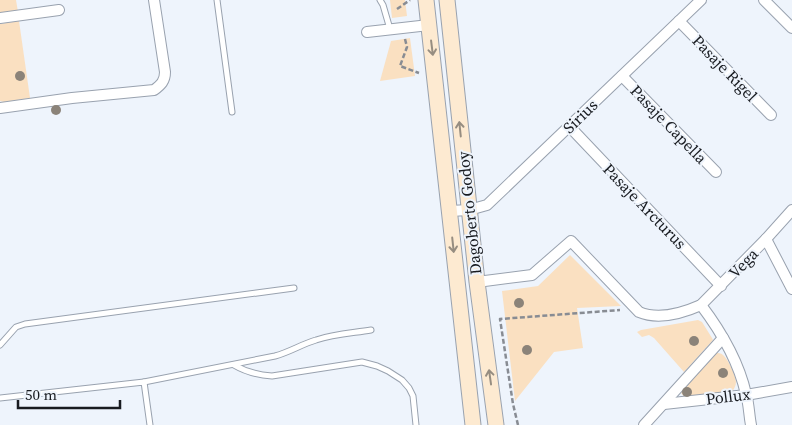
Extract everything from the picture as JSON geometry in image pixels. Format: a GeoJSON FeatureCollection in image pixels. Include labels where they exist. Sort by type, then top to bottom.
{"type":"FeatureCollection","features":[{"type":"Feature","properties":{"kind":"main road","name":"Dagoberto Godoy"},"geometry":{"type":"LineString","coordinates":[[426,0],[473,425]]}},
{"type":"Feature","properties":{"kind":"main road","name":"Dagoberto Godoy"},"geometry":{"type":"LineString","coordinates":[[447,0],[477,282],[496,425]]}},
{"type":"Feature","properties":{"kind":"main road"},"geometry":{"type":"LineString","coordinates":[[463,339],[484,337]]}},
{"type":"Feature","properties":{"kind":"street"},"geometry":{"type":"LineString","coordinates":[[0,108],[72,98],[154,90],[163,81],[165,72],[154,0]]}},
{"type":"Feature","properties":{"kind":"street","name":"Sirius"},"geometry":{"type":"LineString","coordinates":[[450,211],[469,210],[487,205],[701,0]]}},
{"type":"Feature","properties":{"kind":"street"},"geometry":{"type":"LineString","coordinates":[[764,0],[792,28]]}},
{"type":"Feature","properties":{"kind":"street"},"geometry":{"type":"LineString","coordinates":[[0,18],[59,10]]}},
{"type":"Feature","properties":{"kind":"street","name":"Pasaje Rigel"},"geometry":{"type":"LineString","coordinates":[[679,21],[771,115]]}},
{"type":"Feature","properties":{"kind":"street"},"geometry":{"type":"LineString","coordinates":[[367,32],[429,25]]}},
{"type":"Feature","properties":{"kind":"street","name":"Pasaje Capella"},"geometry":{"type":"LineString","coordinates":[[622,76],[716,172]]}},
{"type":"Feature","properties":{"kind":"street","name":"Pasaje Arcturus"},"geometry":{"type":"LineString","coordinates":[[569,126],[721,286]]}},
{"type":"Feature","properties":{"kind":"street","name":"Vega"},"geometry":{"type":"LineString","coordinates":[[636,308],[639,312],[647,315],[672,314],[701,306],[792,210]]}},
{"type":"Feature","properties":{"kind":"street"},"geometry":{"type":"LineString","coordinates":[[766,239],[792,289]]}},
{"type":"Feature","properties":{"kind":"street"},"geometry":{"type":"LineString","coordinates":[[477,282],[532,275],[571,241],[636,308]]}},
{"type":"Feature","properties":{"kind":"street"},"geometry":{"type":"LineString","coordinates":[[701,306],[715,325],[737,366],[746,395],[751,425]]}},
{"type":"Feature","properties":{"kind":"street","name":"Pollux"},"geometry":{"type":"LineString","coordinates":[[644,425],[722,338]]}},
{"type":"Feature","properties":{"kind":"street","name":"Pollux"},"geometry":{"type":"LineString","coordinates":[[664,404],[746,395],[792,387]]}},
{"type":"Feature","properties":{"kind":"lane"},"geometry":{"type":"LineString","coordinates":[[217,0],[232,112]]}},
{"type":"Feature","properties":{"kind":"lane"},"geometry":{"type":"LineString","coordinates":[[380,0],[386,13],[390,30]]}},
{"type":"Feature","properties":{"kind":"lane"},"geometry":{"type":"LineString","coordinates":[[0,345],[16,327],[25,324],[294,288]]}},
{"type":"Feature","properties":{"kind":"lane"},"geometry":{"type":"LineString","coordinates":[[0,398],[144,382],[284,354],[309,342],[372,330]]}},
{"type":"Feature","properties":{"kind":"lane"},"geometry":{"type":"LineString","coordinates":[[233,364],[254,374],[272,376],[362,362],[377,366],[402,380],[409,388],[413,396],[416,425]]}},
{"type":"Feature","properties":{"kind":"lane"},"geometry":{"type":"LineString","coordinates":[[144,382],[150,425]]}},
{"type":"Feature","properties":{"kind":"path"},"geometry":{"type":"LineString","coordinates":[[401,0],[404,5]]}},
{"type":"Feature","properties":{"kind":"path"},"geometry":{"type":"LineString","coordinates":[[397,9],[410,0]]}},
{"type":"Feature","properties":{"kind":"path"},"geometry":{"type":"LineString","coordinates":[[404,28],[406,47],[400,66],[419,73]]}},
{"type":"Feature","properties":{"kind":"path"},"geometry":{"type":"LineString","coordinates":[[518,425],[500,319],[636,308]]}},
{"type":"Feature","properties":{"kind":"shaded area"},"geometry":{"type":"Polygon","coordinates":[[[0,0],[16,0],[18,12],[0,15],[0,0]]]}},
{"type":"Feature","properties":{"kind":"shaded area"},"geometry":{"type":"Polygon","coordinates":[[[390,0],[405,0],[407,16],[392,18],[390,0]]]}},
{"type":"Feature","properties":{"kind":"shaded area"},"geometry":{"type":"Polygon","coordinates":[[[19,21],[30,98],[4,102],[0,101],[0,24],[19,21]]]}},
{"type":"Feature","properties":{"kind":"shaded area"},"geometry":{"type":"Polygon","coordinates":[[[410,38],[415,76],[380,81],[391,41],[410,38]]]}},
{"type":"Feature","properties":{"kind":"shaded area"},"geometry":{"type":"Polygon","coordinates":[[[570,255],[621,306],[577,308],[583,348],[554,352],[515,401],[502,291],[538,286],[570,255]]]}},
{"type":"Feature","properties":{"kind":"shaded area"},"geometry":{"type":"Polygon","coordinates":[[[698,320],[702,322],[713,340],[684,372],[654,338],[649,335],[642,337],[637,332],[641,330],[698,320]]]}},
{"type":"Feature","properties":{"kind":"shaded area"},"geometry":{"type":"Polygon","coordinates":[[[715,353],[723,355],[735,376],[736,382],[731,393],[685,397],[680,392],[715,353]]]}}]}
